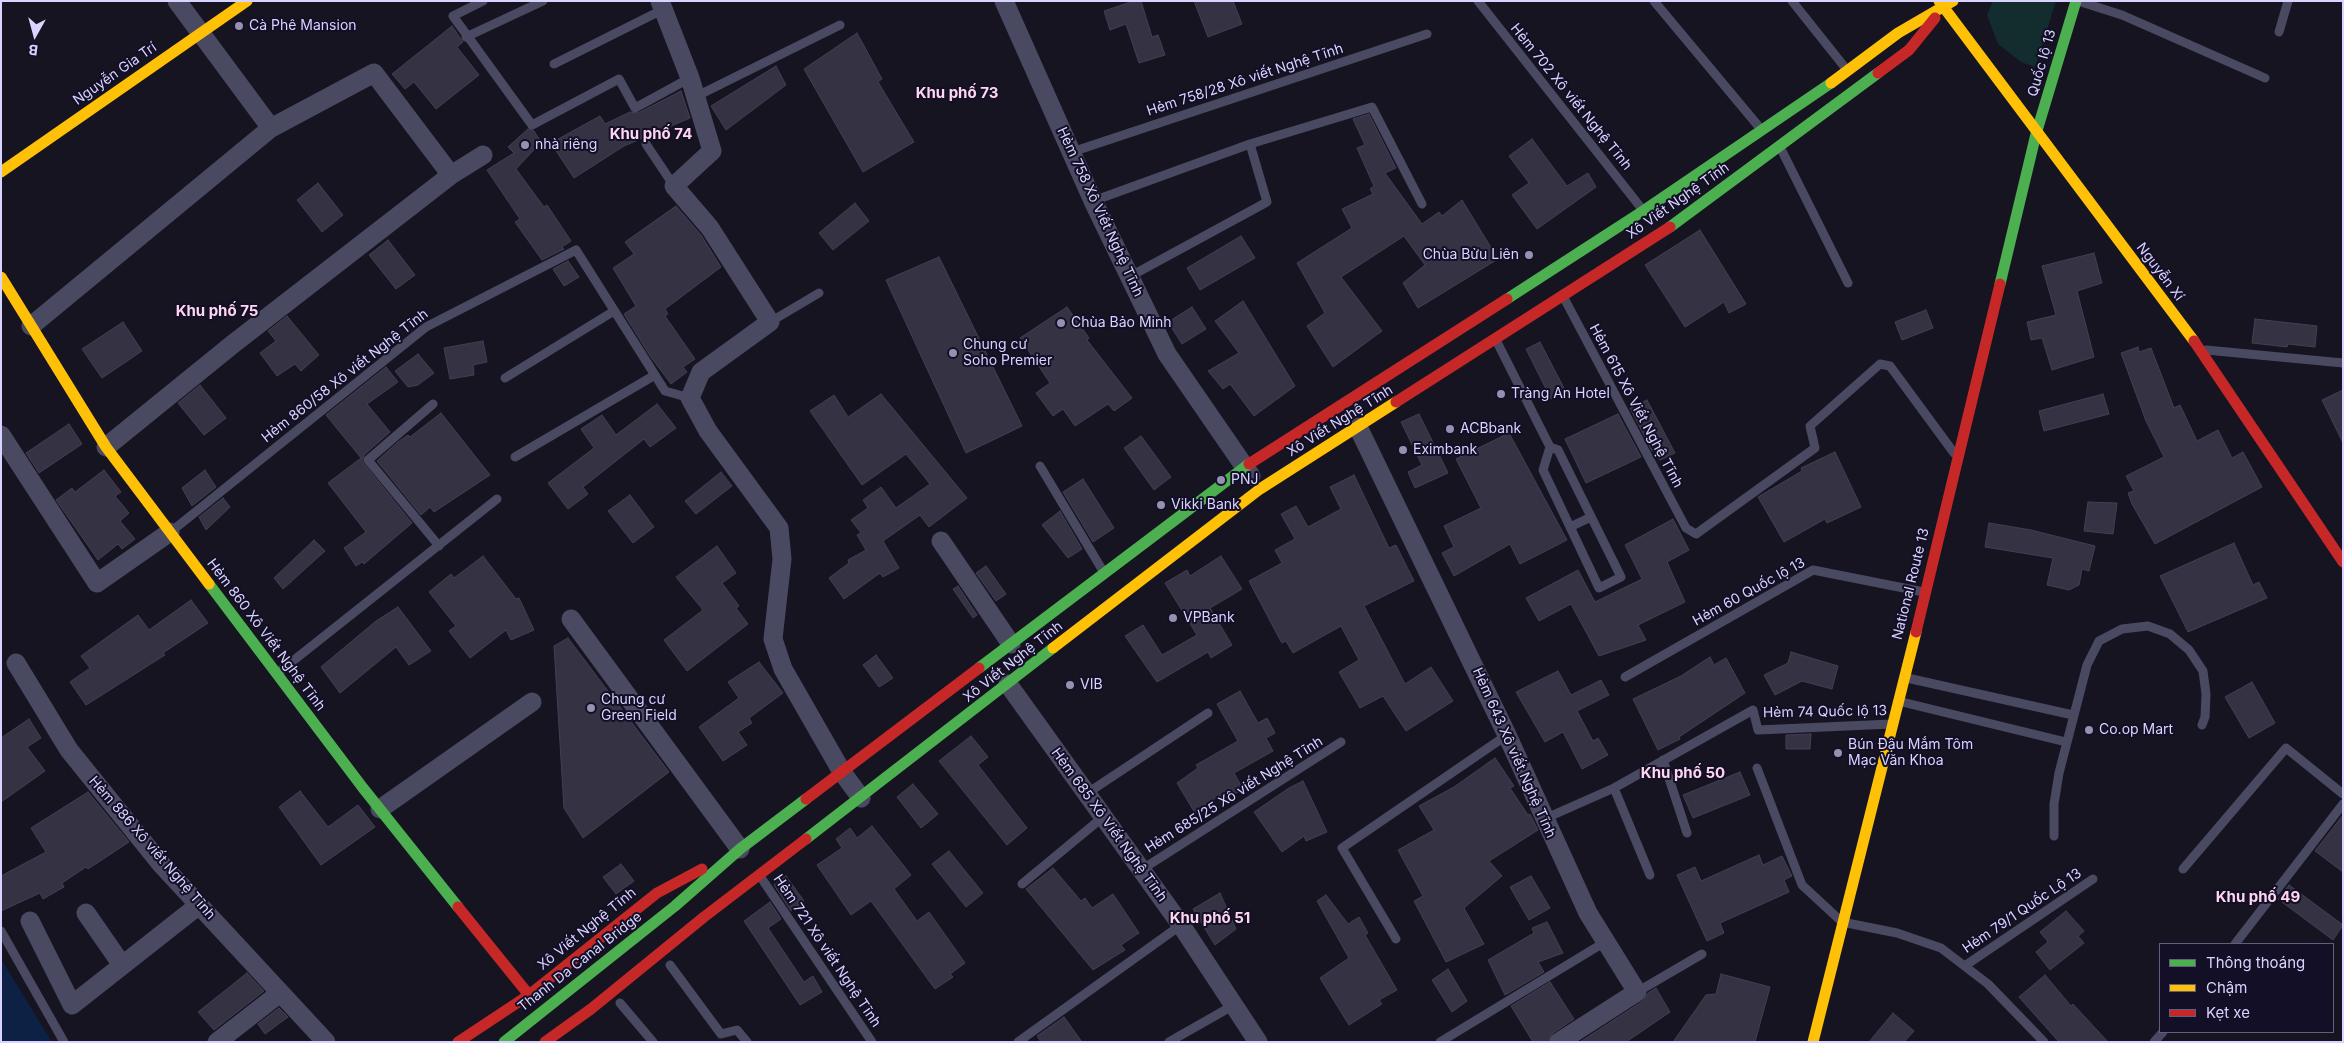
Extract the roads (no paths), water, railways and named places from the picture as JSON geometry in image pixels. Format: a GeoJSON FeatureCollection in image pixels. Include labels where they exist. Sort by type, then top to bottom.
{"type":"FeatureCollection","features":[{"type":"Feature","properties":{"kind":"main road","name":"Nguyễn Gia Trí"},"geometry":{"type":"LineString","coordinates":[[1,172],[247,1]]}},
{"type":"Feature","properties":{"kind":"main road","name":"Quốc lộ 13"},"geometry":{"type":"LineString","coordinates":[[2036,134],[2077,1]]}},
{"type":"Feature","properties":{"kind":"main road","name":"Xô Viết Nghệ Tĩnh"},"geometry":{"type":"LineString","coordinates":[[545,1042],[590,1009],[704,916],[861,798],[1260,489],[1563,296],[1762,130],[1848,72],[1898,33],[1945,3]]}},
{"type":"Feature","properties":{"kind":"main road","name":"Xô Viết Nghệ Tĩnh"},"geometry":{"type":"LineString","coordinates":[[675,906],[740,849],[1245,467],[1780,147],[1909,50],[1945,3]]}},
{"type":"Feature","properties":{"kind":"main road","name":"Nguyễn Xí"},"geometry":{"type":"LineString","coordinates":[[1945,3],[2036,134],[2200,349],[2343,562]]}},
{"type":"Feature","properties":{"kind":"main road","name":"National Route 13"},"geometry":{"type":"LineString","coordinates":[[1813,1042],[1842,922],[1894,724],[1924,592],[2036,134]]}},
{"type":"Feature","properties":{"kind":"main road","name":"Hẻm 860 Xô Viết Nghệ Tĩnh"},"geometry":{"type":"LineString","coordinates":[[1,277],[106,447],[380,809],[529,995]]}},
{"type":"Feature","properties":{"kind":"main road","name":"Xô Viết Nghệ Tĩnh"},"geometry":{"type":"LineString","coordinates":[[458,1042],[529,995],[657,893],[740,849]]}},
{"type":"Feature","properties":{"kind":"main road","name":"Xô Viết Nghệ Tĩnh"},"geometry":{"type":"LineString","coordinates":[[698,937],[760,875]]}},
{"type":"Feature","properties":{"kind":"main road","name":"Thanh Da Canal Bridge"},"geometry":{"type":"LineString","coordinates":[[504,1042],[675,906]]}},
{"type":"Feature","properties":{"kind":"street"},"geometry":{"type":"LineString","coordinates":[[177,1],[271,128]]}},
{"type":"Feature","properties":{"kind":"street","name":"Hẻm 758 Xô Viết Nghệ Tĩnh"},"geometry":{"type":"LineString","coordinates":[[1004,1],[1092,201],[1168,354],[1260,489]]}},
{"type":"Feature","properties":{"kind":"street"},"geometry":{"type":"LineString","coordinates":[[662,5],[690,78],[712,151],[674,186],[710,228],[770,322],[701,372],[690,398],[708,431],[779,528],[782,559],[773,639],[783,669],[842,772],[861,798]]}},
{"type":"Feature","properties":{"kind":"street"},"geometry":{"type":"LineString","coordinates":[[31,326],[271,128],[374,73],[451,175]]}},
{"type":"Feature","properties":{"kind":"street"},"geometry":{"type":"LineString","coordinates":[[106,447],[240,338],[451,175],[483,154]]}},
{"type":"Feature","properties":{"kind":"street","name":"Hẻm 643 Xô viết Nghệ Tĩnh"},"geometry":{"type":"LineString","coordinates":[[1358,427],[1508,735],[1544,819],[1588,913],[1636,992]]}},
{"type":"Feature","properties":{"kind":"street"},"geometry":{"type":"LineString","coordinates":[[1,435],[98,583],[170,532]]}},
{"type":"Feature","properties":{"kind":"street"},"geometry":{"type":"LineString","coordinates":[[941,541],[1012,644]]}},
{"type":"Feature","properties":{"kind":"street"},"geometry":{"type":"LineString","coordinates":[[571,619],[740,849]]}},
{"type":"Feature","properties":{"kind":"street","name":"Hẻm 886 Xô viết Nghệ Tĩnh"},"geometry":{"type":"LineString","coordinates":[[16,663],[69,750],[161,864],[326,1042]]}},
{"type":"Feature","properties":{"kind":"street","name":"Hẻm 685 Xô Viết Nghệ Tĩnh"},"geometry":{"type":"LineString","coordinates":[[1008,684],[1181,925],[1258,1042]]}},
{"type":"Feature","properties":{"kind":"street"},"geometry":{"type":"LineString","coordinates":[[380,809],[532,702]]}},
{"type":"Feature","properties":{"kind":"street"},"geometry":{"type":"LineString","coordinates":[[30,921],[72,1005],[199,905]]}},
{"type":"Feature","properties":{"kind":"street"},"geometry":{"type":"LineString","coordinates":[[86,912],[122,965]]}},
{"type":"Feature","properties":{"kind":"street"},"geometry":{"type":"LineString","coordinates":[[217,1042],[280,992]]}},
{"type":"Feature","properties":{"kind":"street"},"geometry":{"type":"LineString","coordinates":[[1559,1042],[1636,992]]}},
{"type":"Feature","properties":{"kind":"lane"},"geometry":{"type":"LineString","coordinates":[[483,1],[453,16],[466,37],[532,125],[619,79],[635,108],[690,78]]}},
{"type":"Feature","properties":{"kind":"lane"},"geometry":{"type":"LineString","coordinates":[[466,37],[543,1]]}},
{"type":"Feature","properties":{"kind":"lane","name":"Hẻm 702 Xô viết Nghệ Tĩnh"},"geometry":{"type":"LineString","coordinates":[[1478,1],[1651,223]]}},
{"type":"Feature","properties":{"kind":"lane"},"geometry":{"type":"LineString","coordinates":[[1654,1],[1762,130]]}},
{"type":"Feature","properties":{"kind":"lane"},"geometry":{"type":"LineString","coordinates":[[1792,1],[1848,72]]}},
{"type":"Feature","properties":{"kind":"lane"},"geometry":{"type":"LineString","coordinates":[[2077,1],[2122,15],[2265,78]]}},
{"type":"Feature","properties":{"kind":"lane"},"geometry":{"type":"LineString","coordinates":[[2279,32],[2288,1]]}},
{"type":"Feature","properties":{"kind":"lane"},"geometry":{"type":"LineString","coordinates":[[554,64],[662,5]]}},
{"type":"Feature","properties":{"kind":"lane"},"geometry":{"type":"LineString","coordinates":[[695,97],[840,25]]}},
{"type":"Feature","properties":{"kind":"lane","name":"Hẻm 758/28 Xô viết Nghệ Tĩnh"},"geometry":{"type":"LineString","coordinates":[[1072,152],[1427,34]]}},
{"type":"Feature","properties":{"kind":"lane"},"geometry":{"type":"LineString","coordinates":[[1092,201],[1250,144],[1372,107],[1422,204]]}},
{"type":"Feature","properties":{"kind":"lane"},"geometry":{"type":"LineString","coordinates":[[646,144],[674,186]]}},
{"type":"Feature","properties":{"kind":"lane"},"geometry":{"type":"LineString","coordinates":[[1129,277],[1267,202],[1250,144]]}},
{"type":"Feature","properties":{"kind":"lane"},"geometry":{"type":"LineString","coordinates":[[1780,147],[1848,283]]}},
{"type":"Feature","properties":{"kind":"lane","name":"Hẻm 860/58 Xô viết Nghệ Tĩnh"},"geometry":{"type":"LineString","coordinates":[[170,532],[426,326],[576,250],[614,311]]}},
{"type":"Feature","properties":{"kind":"lane"},"geometry":{"type":"LineString","coordinates":[[770,322],[819,293]]}},
{"type":"Feature","properties":{"kind":"lane","name":"Hẻm 615 Xô Viết Nghệ Tĩnh"},"geometry":{"type":"LineString","coordinates":[[1563,296],[1686,528],[1696,534],[1816,448],[1810,426],[1880,364],[1890,366],[1957,457]]}},
{"type":"Feature","properties":{"kind":"lane"},"geometry":{"type":"LineString","coordinates":[[505,378],[614,311],[665,391],[690,398]]}},
{"type":"Feature","properties":{"kind":"lane"},"geometry":{"type":"LineString","coordinates":[[1495,339],[1550,447],[1544,470],[1600,588],[1621,577],[1558,450],[1550,447]]}},
{"type":"Feature","properties":{"kind":"lane"},"geometry":{"type":"LineString","coordinates":[[2200,349],[2343,363]]}},
{"type":"Feature","properties":{"kind":"lane"},"geometry":{"type":"LineString","coordinates":[[515,457],[655,374]]}},
{"type":"Feature","properties":{"kind":"lane"},"geometry":{"type":"LineString","coordinates":[[433,404],[368,460],[439,546]]}},
{"type":"Feature","properties":{"kind":"lane"},"geometry":{"type":"LineString","coordinates":[[1040,466],[1104,574]]}},
{"type":"Feature","properties":{"kind":"lane"},"geometry":{"type":"LineString","coordinates":[[277,674],[497,499]]}},
{"type":"Feature","properties":{"kind":"lane"},"geometry":{"type":"LineString","coordinates":[[1570,527],[1591,517]]}},
{"type":"Feature","properties":{"kind":"lane","name":"Hẻm 60 Quốc lộ 13"},"geometry":{"type":"LineString","coordinates":[[1625,676],[1813,570],[1924,592]]}},
{"type":"Feature","properties":{"kind":"lane"},"geometry":{"type":"LineString","coordinates":[[2054,836],[2054,804],[2066,742],[2088,665],[2099,641],[2122,630],[2148,626],[2170,634],[2189,650],[2203,671],[2206,694],[2205,716],[2202,725]]}},
{"type":"Feature","properties":{"kind":"lane"},"geometry":{"type":"LineString","coordinates":[[1904,677],[2073,715]]}},
{"type":"Feature","properties":{"kind":"lane"},"geometry":{"type":"LineString","coordinates":[[1899,701],[2066,742]]}},
{"type":"Feature","properties":{"kind":"lane","name":"Hẻm 74 Quốc lộ 13"},"geometry":{"type":"LineString","coordinates":[[1663,760],[1753,710],[1758,730],[1894,724]]}},
{"type":"Feature","properties":{"kind":"lane"},"geometry":{"type":"LineString","coordinates":[[1086,794],[1208,713]]}},
{"type":"Feature","properties":{"kind":"lane"},"geometry":{"type":"LineString","coordinates":[[1396,939],[1342,848],[1508,735]]}},
{"type":"Feature","properties":{"kind":"lane","name":"Hẻm 685/25 Xô viết Nghệ Tĩnh"},"geometry":{"type":"LineString","coordinates":[[1141,870],[1341,742]]}},
{"type":"Feature","properties":{"kind":"lane"},"geometry":{"type":"LineString","coordinates":[[2182,868],[2286,748],[2343,794]]}},
{"type":"Feature","properties":{"kind":"lane"},"geometry":{"type":"LineString","coordinates":[[1544,819],[1614,788],[1663,760],[1687,833]]}},
{"type":"Feature","properties":{"kind":"lane"},"geometry":{"type":"LineString","coordinates":[[1757,768],[1802,885],[1842,922],[1897,934],[1941,948],[1966,965],[1988,984],[2044,1042]]}},
{"type":"Feature","properties":{"kind":"lane"},"geometry":{"type":"LineString","coordinates":[[1614,788],[1650,875]]}},
{"type":"Feature","properties":{"kind":"lane"},"geometry":{"type":"LineString","coordinates":[[2236,943],[2343,804]]}},
{"type":"Feature","properties":{"kind":"lane"},"geometry":{"type":"LineString","coordinates":[[1022,884],[1103,817]]}},
{"type":"Feature","properties":{"kind":"lane","name":"Hẻm 721 Xô viết Nghệ Tĩnh"},"geometry":{"type":"LineString","coordinates":[[760,875],[872,1042]]}},
{"type":"Feature","properties":{"kind":"lane","name":"Hẻm 79/1 Quốc Lộ 13"},"geometry":{"type":"LineString","coordinates":[[1966,965],[2093,879]]}},
{"type":"Feature","properties":{"kind":"lane"},"geometry":{"type":"LineString","coordinates":[[1018,1042],[1181,925]]}},
{"type":"Feature","properties":{"kind":"lane"},"geometry":{"type":"LineString","coordinates":[[1,931],[64,1042]]}},
{"type":"Feature","properties":{"kind":"lane"},"geometry":{"type":"LineString","coordinates":[[1440,1042],[1605,942]]}},
{"type":"Feature","properties":{"kind":"lane"},"geometry":{"type":"LineString","coordinates":[[1636,992],[1702,954]]}},
{"type":"Feature","properties":{"kind":"lane"},"geometry":{"type":"LineString","coordinates":[[670,964],[720,1038],[736,1030],[747,1042]]}},
{"type":"Feature","properties":{"kind":"lane"},"geometry":{"type":"LineString","coordinates":[[620,1003],[653,1042]]}},
{"type":"Feature","properties":{"kind":"lane"},"geometry":{"type":"LineString","coordinates":[[1169,1042],[1234,1005]]}},
{"type":"Feature","properties":{"kind":"water"},"geometry":{"type":"Polygon","coordinates":[[[1,959],[52,1042],[1,1042],[1,959]]]}},
{"type":"Feature","properties":{"kind":"place","name":"Cà Phê Mansion"},"geometry":{"type":"Point","coordinates":[239,26]}},
{"type":"Feature","properties":{"kind":"place","name":"nhà riêng"},"geometry":{"type":"Point","coordinates":[525,145]}},
{"type":"Feature","properties":{"kind":"place","name":"Chùa Bửu Liên"},"geometry":{"type":"Point","coordinates":[1529,255]}},
{"type":"Feature","properties":{"kind":"place","name":"Chùa Bảo Minh"},"geometry":{"type":"Point","coordinates":[1061,323]}},
{"type":"Feature","properties":{"kind":"place","name":"Chung cư Soho Premier"},"geometry":{"type":"Point","coordinates":[953,353]}},
{"type":"Feature","properties":{"kind":"place","name":"Tràng An Hotel"},"geometry":{"type":"Point","coordinates":[1501,394]}},
{"type":"Feature","properties":{"kind":"place","name":"ACBbank"},"geometry":{"type":"Point","coordinates":[1450,429]}},
{"type":"Feature","properties":{"kind":"place","name":"Eximbank"},"geometry":{"type":"Point","coordinates":[1403,450]}},
{"type":"Feature","properties":{"kind":"place","name":"PNJ"},"geometry":{"type":"Point","coordinates":[1221,480]}},
{"type":"Feature","properties":{"kind":"place","name":"Vikki Bank"},"geometry":{"type":"Point","coordinates":[1161,505]}},
{"type":"Feature","properties":{"kind":"place","name":"VPBank"},"geometry":{"type":"Point","coordinates":[1173,618]}},
{"type":"Feature","properties":{"kind":"place","name":"VIB"},"geometry":{"type":"Point","coordinates":[1070,685]}},
{"type":"Feature","properties":{"kind":"place","name":"Chung cư Green Field"},"geometry":{"type":"Point","coordinates":[591,708]}},
{"type":"Feature","properties":{"kind":"place","name":"Co.op Mart"},"geometry":{"type":"Point","coordinates":[2089,730]}},
{"type":"Feature","properties":{"kind":"place","name":"Bún Đậu Mắm Tôm Mạc Văn Khoa"},"geometry":{"type":"Point","coordinates":[1838,753]}},
{"type":"Feature","properties":{"kind":"district","name":"Khu phố 73"},"geometry":{"type":"Point","coordinates":[957,93]}},
{"type":"Feature","properties":{"kind":"district","name":"Khu phố 74"},"geometry":{"type":"Point","coordinates":[651,134]}},
{"type":"Feature","properties":{"kind":"district","name":"Khu phố 75"},"geometry":{"type":"Point","coordinates":[217,311]}},
{"type":"Feature","properties":{"kind":"district","name":"Khu phố 50"},"geometry":{"type":"Point","coordinates":[1683,773]}},
{"type":"Feature","properties":{"kind":"district","name":"Khu phố 49"},"geometry":{"type":"Point","coordinates":[2258,897]}},
{"type":"Feature","properties":{"kind":"district","name":"Khu phố 51"},"geometry":{"type":"Point","coordinates":[1210,918]}}]}
